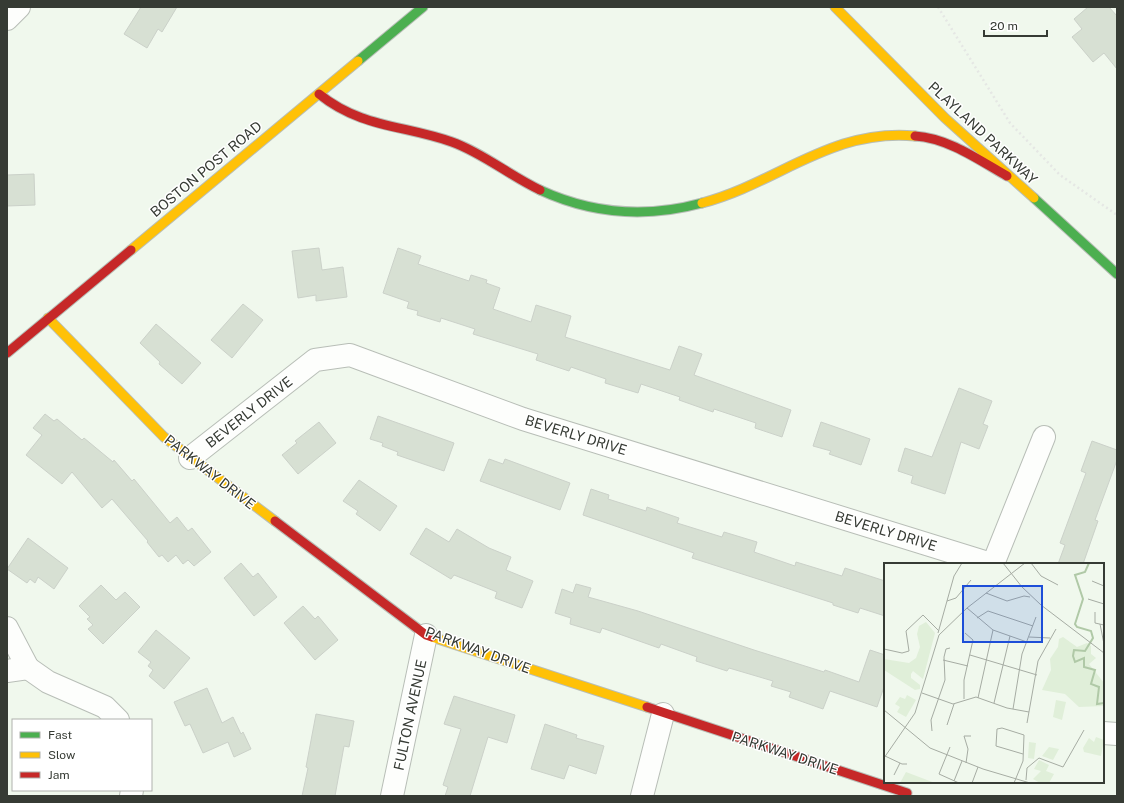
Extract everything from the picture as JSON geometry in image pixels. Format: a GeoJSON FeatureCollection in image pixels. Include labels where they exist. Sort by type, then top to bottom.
{"type":"FeatureCollection","features":[{"type":"Feature","properties":{"kind":"main road","name":"BOSTON POST ROAD"},"geometry":{"type":"LineString","coordinates":[[7,353],[424,7]]}},
{"type":"Feature","properties":{"kind":"main road","name":"PLAYLAND PARKWAY"},"geometry":{"type":"LineString","coordinates":[[835,7],[945,118],[1117,274]]}},
{"type":"Feature","properties":{"kind":"main road"},"geometry":{"type":"LineString","coordinates":[[319,94],[334,107],[362,120],[436,136],[459,145],[537,190],[564,201],[618,212],[652,212],[696,206],[740,190],[824,149],[872,135],[896,133],[921,136],[941,142],[1008,176]]}},
{"type":"Feature","properties":{"kind":"main road","name":"PARKWAY DRIVE"},"geometry":{"type":"LineString","coordinates":[[48,318],[139,413],[190,458],[426,634],[663,714],[884,783]]}},
{"type":"Feature","properties":{"kind":"main road","name":"PARKWAY DRIVE"},"geometry":{"type":"LineString","coordinates":[[885,783],[908,790]]}},
{"type":"Feature","properties":{"kind":"street"},"geometry":{"type":"LineString","coordinates":[[7,19],[19,7]]}},
{"type":"Feature","properties":{"kind":"street","name":"BEVERLY DRIVE"},"geometry":{"type":"LineString","coordinates":[[190,458],[315,360],[350,355],[523,419],[989,563]]}},
{"type":"Feature","properties":{"kind":"street"},"geometry":{"type":"LineString","coordinates":[[992,563],[1044,437]]}},
{"type":"Feature","properties":{"kind":"street"},"geometry":{"type":"LineString","coordinates":[[7,628],[28,668],[48,682],[105,707],[117,719]]}},
{"type":"Feature","properties":{"kind":"street","name":"FULTON AVENUE"},"geometry":{"type":"LineString","coordinates":[[392,796],[426,634]]}},
{"type":"Feature","properties":{"kind":"street"},"geometry":{"type":"LineString","coordinates":[[7,671],[28,668]]}},
{"type":"Feature","properties":{"kind":"street"},"geometry":{"type":"LineString","coordinates":[[642,796],[663,714]]}},
{"type":"Feature","properties":{"kind":"street"},"geometry":{"type":"LineString","coordinates":[[1104,733],[1117,734]]}},
{"type":"Feature","properties":{"kind":"path"},"geometry":{"type":"LineString","coordinates":[[938,7],[1010,123],[1060,176],[1117,215]]}},
{"type":"Feature","properties":{"kind":"building"},"geometry":{"type":"Polygon","coordinates":[[[141,7],[177,7],[162,32],[158,29],[147,48],[124,34],[141,7]]]}},
{"type":"Feature","properties":{"kind":"building"},"geometry":{"type":"Polygon","coordinates":[[[1088,7],[1109,7],[1117,16],[1117,69],[1104,53],[1093,62],[1072,37],[1082,29],[1074,19],[1088,7]]]}},
{"type":"Feature","properties":{"kind":"building"},"geometry":{"type":"Polygon","coordinates":[[[34,174],[35,205],[7,206],[7,175],[34,174]]]}},
{"type":"Feature","properties":{"kind":"building"},"geometry":{"type":"Polygon","coordinates":[[[319,248],[322,270],[343,267],[347,297],[316,301],[316,295],[298,298],[292,251],[319,248]]]}},
{"type":"Feature","properties":{"kind":"building"},"geometry":{"type":"Polygon","coordinates":[[[398,248],[421,256],[418,264],[469,281],[471,275],[487,280],[486,283],[500,288],[493,309],[531,322],[536,305],[571,316],[565,337],[670,370],[679,346],[702,354],[694,375],[791,410],[782,437],[755,428],[756,423],[714,409],[713,412],[679,400],[680,397],[641,384],[638,393],[605,383],[606,379],[571,367],[569,371],[536,360],[538,354],[473,334],[475,329],[441,318],[440,322],[417,315],[418,311],[407,308],[409,302],[383,293],[398,248]]]}},
{"type":"Feature","properties":{"kind":"building"},"geometry":{"type":"Polygon","coordinates":[[[243,304],[263,320],[232,358],[211,340],[243,304]]]}},
{"type":"Feature","properties":{"kind":"building"},"geometry":{"type":"Polygon","coordinates":[[[156,324],[201,363],[182,384],[159,364],[160,362],[140,343],[156,324]]]}},
{"type":"Feature","properties":{"kind":"building"},"geometry":{"type":"Polygon","coordinates":[[[959,388],[992,401],[983,424],[988,426],[979,449],[961,442],[945,494],[911,483],[913,476],[898,471],[905,448],[932,457],[959,388]]]}},
{"type":"Feature","properties":{"kind":"building"},"geometry":{"type":"Polygon","coordinates":[[[45,414],[54,421],[57,419],[82,440],[84,438],[113,462],[114,460],[132,481],[134,479],[170,523],[177,517],[188,531],[192,528],[211,552],[194,566],[188,560],[183,564],[176,555],[168,562],[162,555],[159,557],[147,542],[148,541],[112,499],[102,508],[72,472],[62,484],[26,455],[42,435],[33,428],[45,414]]]}},
{"type":"Feature","properties":{"kind":"building"},"geometry":{"type":"Polygon","coordinates":[[[378,416],[454,443],[444,471],[397,455],[398,452],[382,446],[383,443],[370,439],[378,416]]]}},
{"type":"Feature","properties":{"kind":"building"},"geometry":{"type":"Polygon","coordinates":[[[319,422],[336,443],[298,474],[282,455],[297,443],[295,441],[319,422]]]}},
{"type":"Feature","properties":{"kind":"building"},"geometry":{"type":"Polygon","coordinates":[[[821,422],[870,439],[861,465],[829,454],[831,451],[813,446],[821,422]]]}},
{"type":"Feature","properties":{"kind":"building"},"geometry":{"type":"Polygon","coordinates":[[[1092,441],[1117,450],[1117,460],[1095,520],[1098,521],[1083,563],[1058,563],[1065,545],[1060,543],[1086,473],[1081,471],[1092,441]]]}},
{"type":"Feature","properties":{"kind":"building"},"geometry":{"type":"Polygon","coordinates":[[[489,459],[503,464],[505,459],[570,483],[560,510],[480,481],[489,459]]]}},
{"type":"Feature","properties":{"kind":"building"},"geometry":{"type":"Polygon","coordinates":[[[359,480],[397,506],[380,531],[356,514],[358,511],[343,501],[359,480]]]}},
{"type":"Feature","properties":{"kind":"building"},"geometry":{"type":"Polygon","coordinates":[[[591,489],[609,495],[608,499],[646,511],[647,507],[679,518],[677,523],[722,537],[724,532],[757,542],[754,552],[795,566],[796,562],[842,576],[845,568],[884,581],[884,616],[860,608],[858,613],[833,605],[833,603],[692,558],[694,553],[583,515],[591,489]]]}},
{"type":"Feature","properties":{"kind":"building"},"geometry":{"type":"Polygon","coordinates":[[[426,528],[449,542],[457,529],[489,548],[511,557],[506,570],[533,581],[522,608],[495,598],[497,592],[454,575],[451,579],[410,554],[426,528]]]}},
{"type":"Feature","properties":{"kind":"building"},"geometry":{"type":"Polygon","coordinates":[[[28,538],[68,568],[54,589],[38,577],[35,583],[30,579],[27,583],[7,569],[28,538]]]}},
{"type":"Feature","properties":{"kind":"building"},"geometry":{"type":"Polygon","coordinates":[[[241,563],[253,577],[258,573],[277,597],[254,616],[224,578],[241,563]]]}},
{"type":"Feature","properties":{"kind":"building"},"geometry":{"type":"Polygon","coordinates":[[[576,584],[591,588],[588,597],[638,611],[754,650],[824,672],[825,670],[859,682],[870,650],[884,655],[884,687],[877,707],[830,691],[823,709],[789,697],[791,692],[771,686],[773,681],[729,668],[727,671],[696,661],[697,657],[661,644],[659,648],[602,628],[600,633],[570,624],[571,618],[555,613],[562,589],[573,593],[576,584]]]}},
{"type":"Feature","properties":{"kind":"building"},"geometry":{"type":"Polygon","coordinates":[[[101,585],[116,600],[125,592],[140,607],[103,644],[88,629],[93,625],[87,619],[90,617],[79,606],[101,585]]]}},
{"type":"Feature","properties":{"kind":"building"},"geometry":{"type":"Polygon","coordinates":[[[303,606],[315,619],[318,616],[338,640],[315,660],[284,623],[303,606]]]}},
{"type":"Feature","properties":{"kind":"building"},"geometry":{"type":"Polygon","coordinates":[[[156,630],[190,658],[164,689],[149,676],[153,670],[148,666],[151,662],[138,652],[156,630]]]}},
{"type":"Feature","properties":{"kind":"building"},"geometry":{"type":"Polygon","coordinates":[[[207,688],[222,723],[233,717],[241,734],[243,732],[251,749],[234,757],[228,742],[203,753],[190,724],[185,726],[174,702],[207,688]]]}},
{"type":"Feature","properties":{"kind":"building"},"geometry":{"type":"Polygon","coordinates":[[[454,696],[515,715],[507,743],[488,737],[470,796],[445,796],[448,787],[443,785],[461,729],[444,724],[454,696]]]}},
{"type":"Feature","properties":{"kind":"building"},"geometry":{"type":"Polygon","coordinates":[[[316,714],[354,721],[349,747],[344,746],[335,796],[302,796],[308,768],[306,767],[316,714]]]}},
{"type":"Feature","properties":{"kind":"building"},"geometry":{"type":"Polygon","coordinates":[[[545,724],[577,735],[576,738],[604,746],[596,774],[569,765],[564,779],[531,769],[545,724]]]}},
{"type":"Feature","properties":{"kind":"traffic: fast"},"geometry":{"type":"LineString","coordinates":[[358,61],[423,7]]}},
{"type":"Feature","properties":{"kind":"traffic: fast"},"geometry":{"type":"LineString","coordinates":[[540,190],[580,204],[600,209],[620,211],[661,211],[702,203]]}},
{"type":"Feature","properties":{"kind":"traffic: fast"},"geometry":{"type":"LineString","coordinates":[[1034,198],[1117,274]]}},
{"type":"Feature","properties":{"kind":"traffic: slow"},"geometry":{"type":"LineString","coordinates":[[835,7],[945,118],[1034,198]]}},
{"type":"Feature","properties":{"kind":"traffic: slow"},"geometry":{"type":"LineString","coordinates":[[131,250],[358,61]]}},
{"type":"Feature","properties":{"kind":"traffic: slow"},"geometry":{"type":"LineString","coordinates":[[702,203],[730,194],[756,183],[831,148],[857,140],[885,136],[915,136]]}},
{"type":"Feature","properties":{"kind":"traffic: slow"},"geometry":{"type":"LineString","coordinates":[[48,318],[164,437],[275,521]]}},
{"type":"Feature","properties":{"kind":"traffic: slow"},"geometry":{"type":"LineString","coordinates":[[432,637],[647,707]]}},
{"type":"Feature","properties":{"kind":"traffic: jam"},"geometry":{"type":"LineString","coordinates":[[319,94],[335,105],[367,120],[434,136],[452,142],[475,152],[540,190]]}},
{"type":"Feature","properties":{"kind":"traffic: jam"},"geometry":{"type":"LineString","coordinates":[[915,136],[951,145],[1007,176]]}},
{"type":"Feature","properties":{"kind":"traffic: jam"},"geometry":{"type":"LineString","coordinates":[[7,353],[131,250]]}},
{"type":"Feature","properties":{"kind":"traffic: jam"},"geometry":{"type":"LineString","coordinates":[[275,521],[426,635],[432,637]]}},
{"type":"Feature","properties":{"kind":"traffic: jam"},"geometry":{"type":"LineString","coordinates":[[647,707],[907,793]]}}]}
